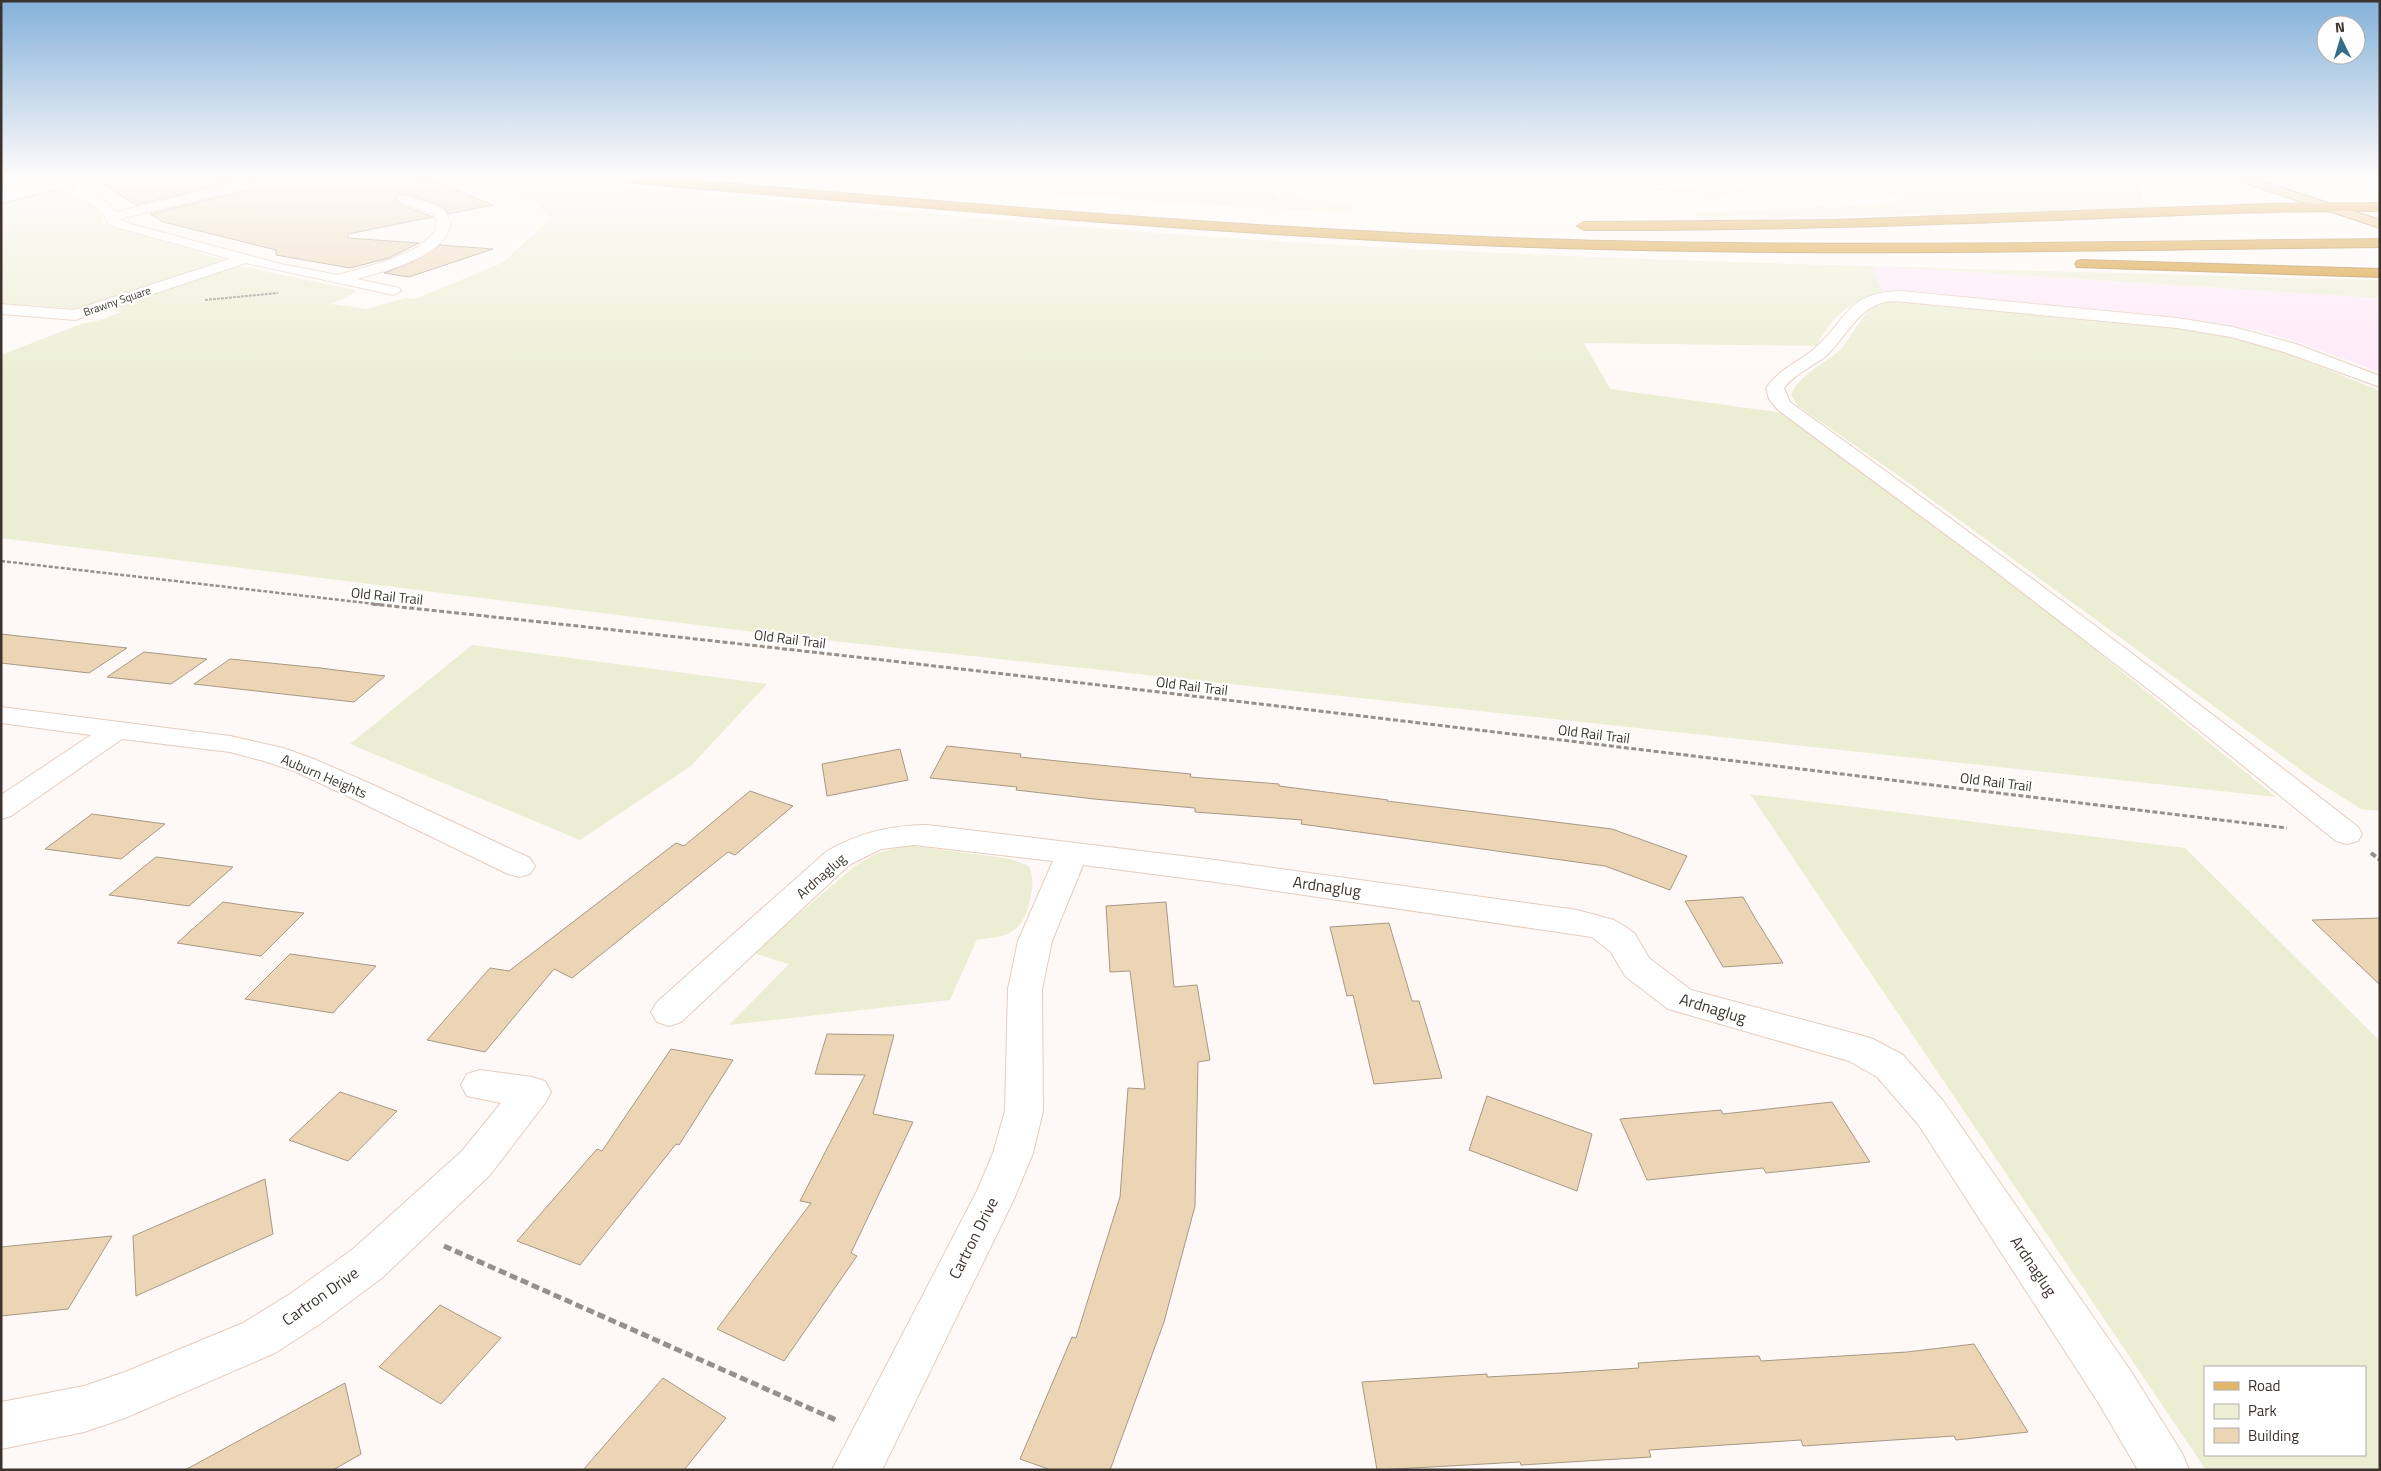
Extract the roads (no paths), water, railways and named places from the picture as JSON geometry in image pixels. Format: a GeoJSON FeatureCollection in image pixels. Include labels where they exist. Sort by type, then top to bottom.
{"type":"FeatureCollection","features":[{"type":"Feature","properties":{"kind":"highway"},"geometry":{"type":"LineString","coordinates":[[1511,247],[1984,261]]}},
{"type":"Feature","properties":{"kind":"highway"},"geometry":{"type":"LineString","coordinates":[[1697,247],[1917,249],[2099,247]]}},
{"type":"Feature","properties":{"kind":"highway"},"geometry":{"type":"LineString","coordinates":[[2070,264],[2380,273]]}},
{"type":"Feature","properties":{"kind":"street"},"geometry":{"type":"LineString","coordinates":[[199,247],[245,259],[394,291]]}},
{"type":"Feature","properties":{"kind":"street"},"geometry":{"type":"LineString","coordinates":[[340,280],[410,256],[427,247]]}},
{"type":"Feature","properties":{"kind":"street","name":"Brawny Square"},"geometry":{"type":"LineString","coordinates":[[75,316],[245,259]]}},
{"type":"Feature","properties":{"kind":"street"},"geometry":{"type":"LineString","coordinates":[[2347,834],[2170,693],[1996,560],[1784,406],[1778,399],[1776,388],[1786,376],[1818,354],[1832,341],[1855,312],[1872,300],[1902,296],[2150,320],[2233,332],[2290,348],[2380,382]]}},
{"type":"Feature","properties":{"kind":"street","name":"Brawny Square"},"geometry":{"type":"LineString","coordinates":[[6,312],[94,318]]}},
{"type":"Feature","properties":{"kind":"street","name":"Auburn Heights"},"geometry":{"type":"LineString","coordinates":[[1,715],[230,744],[273,754],[304,765],[354,787],[519,866]]}},
{"type":"Feature","properties":{"kind":"street"},"geometry":{"type":"LineString","coordinates":[[1,809],[116,730]]}},
{"type":"Feature","properties":{"kind":"street","name":"Ardnaglug"},"geometry":{"type":"LineString","coordinates":[[670,1012],[838,858],[870,841],[898,835],[927,835],[1385,894],[1577,922],[1602,928],[1623,942],[1637,967],[1655,984],[1680,1000],[1860,1048],[1890,1066],[1931,1113],[2108,1377],[2165,1470]]}},
{"type":"Feature","properties":{"kind":"street","name":"Cartron Drive"},"geometry":{"type":"LineString","coordinates":[[864,1453],[994,1199],[1013,1152],[1024,1111],[1025,989],[1035,941],[1072,853]]}},
{"type":"Feature","properties":{"kind":"street","name":"Cartron Drive"},"geometry":{"type":"LineString","coordinates":[[1,1426],[84,1409],[125,1396],[259,1338],[305,1309],[368,1262],[476,1163],[532,1092],[480,1085]]}}]}
